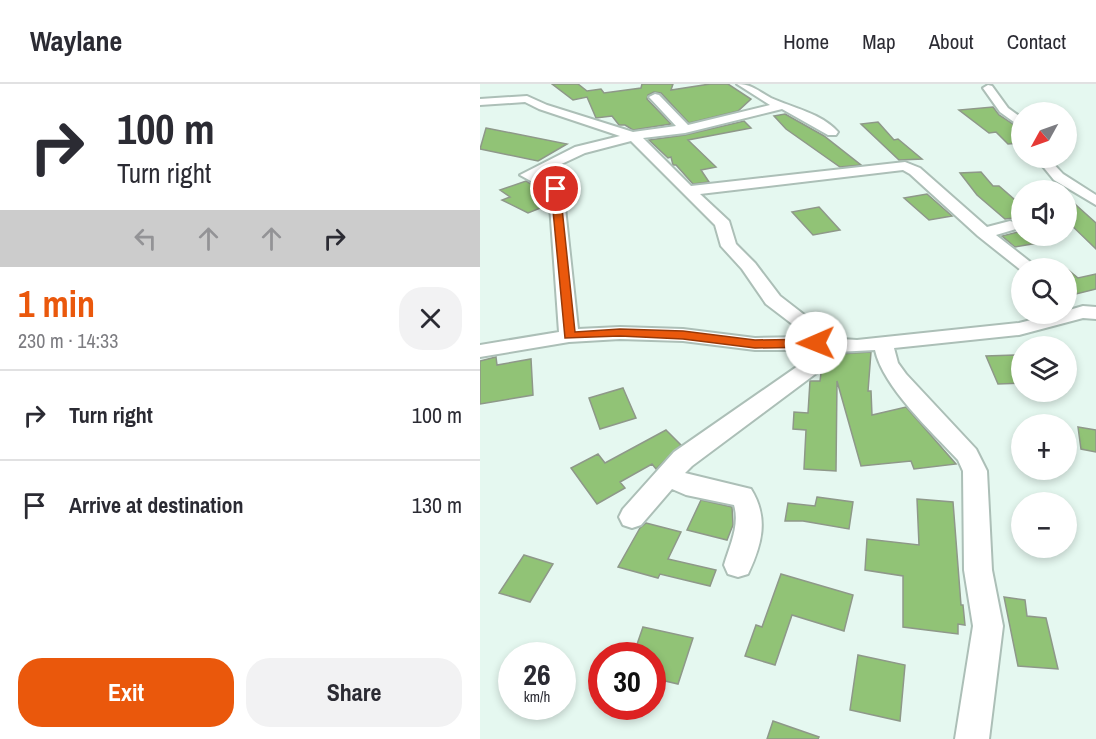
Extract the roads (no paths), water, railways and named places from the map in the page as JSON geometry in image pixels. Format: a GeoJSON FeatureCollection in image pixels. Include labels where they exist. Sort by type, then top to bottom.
{"type":"FeatureCollection","features":[{"type":"Feature","properties":{"kind":"street"},"geometry":{"type":"LineString","coordinates":[[742,84],[767,100],[783,105],[832,132]]}},
{"type":"Feature","properties":{"kind":"street"},"geometry":{"type":"LineString","coordinates":[[988,88],[1004,110],[1011,115]]}},
{"type":"Feature","properties":{"kind":"street"},"geometry":{"type":"LineString","coordinates":[[480,92],[529,89],[526,99]]}},
{"type":"Feature","properties":{"kind":"street"},"geometry":{"type":"LineString","coordinates":[[655,98],[685,129]]}},
{"type":"Feature","properties":{"kind":"street"},"geometry":{"type":"LineString","coordinates":[[480,102],[526,99],[543,107],[633,137],[723,224],[729,246],[749,267],[773,300],[813,331],[824,344]]}},
{"type":"Feature","properties":{"kind":"street"},"geometry":{"type":"LineString","coordinates":[[569,336],[556,189],[527,175],[580,150],[614,140],[685,129],[783,105]]}},
{"type":"Feature","properties":{"kind":"street"},"geometry":{"type":"LineString","coordinates":[[687,191],[905,166],[915,171],[984,233],[1016,258]]}},
{"type":"Feature","properties":{"kind":"street"},"geometry":{"type":"LineString","coordinates":[[1050,168],[1096,201]]}},
{"type":"Feature","properties":{"kind":"street"},"geometry":{"type":"LineString","coordinates":[[984,233],[1010,226]]}},
{"type":"Feature","properties":{"kind":"street"},"geometry":{"type":"LineString","coordinates":[[480,351],[569,336],[620,333],[683,335],[755,344],[883,344],[1018,329],[1090,312]]}},
{"type":"Feature","properties":{"kind":"street"},"geometry":{"type":"LineString","coordinates":[[632,517],[683,459],[815,364],[824,344]]}},
{"type":"Feature","properties":{"kind":"street"},"geometry":{"type":"LineString","coordinates":[[883,344],[888,364],[898,379],[967,455],[975,471],[978,570],[988,626],[972,739]]}},
{"type":"Feature","properties":{"kind":"street"},"geometry":{"type":"LineString","coordinates":[[667,475],[686,485],[742,496],[751,515],[738,565]]}}]}
